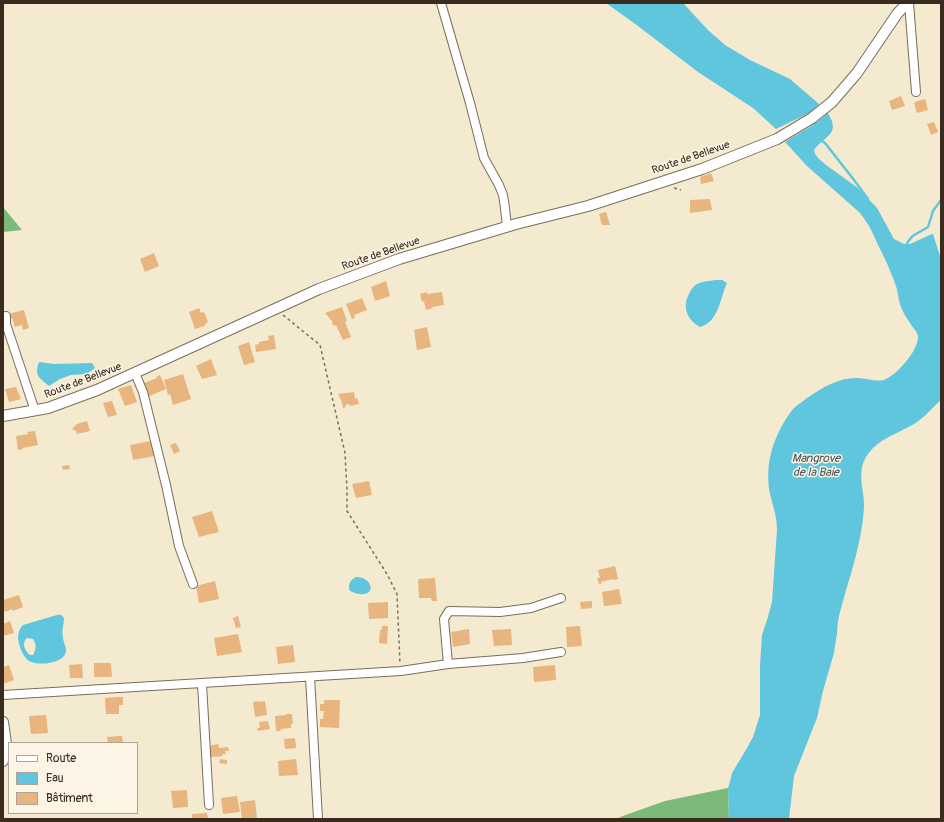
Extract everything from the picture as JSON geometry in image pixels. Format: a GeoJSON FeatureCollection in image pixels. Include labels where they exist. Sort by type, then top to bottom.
{"type":"FeatureCollection","features":[{"type":"Feature","properties":{"kind":"main road","name":"Route de Bellevue"},"geometry":{"type":"LineString","coordinates":[[3,416],[48,408],[97,390],[275,308],[319,289],[399,259],[507,227],[588,206],[702,169],[777,138],[812,118],[832,102],[857,73],[897,14],[908,3]]}},
{"type":"Feature","properties":{"kind":"main road"},"geometry":{"type":"LineString","coordinates":[[3,722],[3,761]]}},
{"type":"Feature","properties":{"kind":"street"},"geometry":{"type":"LineString","coordinates":[[440,3],[466,90],[484,158],[503,195],[507,227]]}},
{"type":"Feature","properties":{"kind":"street"},"geometry":{"type":"LineString","coordinates":[[908,3],[916,92]]}},
{"type":"Feature","properties":{"kind":"street"},"geometry":{"type":"LineString","coordinates":[[6,316],[6,324],[35,411]]}},
{"type":"Feature","properties":{"kind":"street"},"geometry":{"type":"LineString","coordinates":[[134,373],[143,392],[166,485],[179,546],[193,584]]}},
{"type":"Feature","properties":{"kind":"street"},"geometry":{"type":"LineString","coordinates":[[448,664],[444,619],[450,611],[500,612],[531,608],[561,598]]}},
{"type":"Feature","properties":{"kind":"street"},"geometry":{"type":"LineString","coordinates":[[3,695],[401,671],[448,664],[523,658],[560,652]]}},
{"type":"Feature","properties":{"kind":"street"},"geometry":{"type":"LineString","coordinates":[[310,677],[318,819]]}},
{"type":"Feature","properties":{"kind":"street"},"geometry":{"type":"LineString","coordinates":[[202,684],[209,804]]}},
{"type":"Feature","properties":{"kind":"path"},"geometry":{"type":"LineString","coordinates":[[275,308],[320,345],[345,453],[347,511],[398,594],[401,671]]}},
{"type":"Feature","properties":{"kind":"green space"},"geometry":{"type":"Polygon","coordinates":[[[3,207],[22,230],[3,232],[3,207]]]}},
{"type":"Feature","properties":{"kind":"green space"},"geometry":{"type":"Polygon","coordinates":[[[728,788],[729,819],[618,819],[665,801],[728,788]]]}},
{"type":"Feature","properties":{"kind":"water","name":"Mangrove de la Baie"},"geometry":{"type":"Polygon","coordinates":[[[606,3],[683,3],[708,30],[725,45],[750,60],[790,79],[819,104],[812,112],[817,122],[828,113],[832,120],[833,126],[830,134],[814,150],[819,159],[858,188],[877,208],[894,239],[904,244],[910,244],[933,234],[941,259],[941,400],[918,422],[878,444],[868,454],[864,461],[861,474],[864,508],[861,534],[840,612],[834,653],[817,718],[794,776],[789,819],[729,819],[728,788],[732,773],[753,737],[760,715],[760,665],[762,635],[772,602],[777,530],[776,516],[768,482],[768,471],[772,449],[786,419],[793,409],[807,398],[837,381],[850,378],[884,380],[901,368],[915,348],[918,336],[902,309],[890,270],[872,232],[860,213],[807,166],[785,142],[813,125],[807,114],[776,129],[753,108],[698,72],[606,3]]]}},
{"type":"Feature","properties":{"kind":"water"},"geometry":{"type":"Polygon","coordinates":[[[722,280],[727,283],[715,315],[706,324],[700,327],[692,321],[687,313],[687,299],[691,290],[696,285],[702,282],[722,280]]]}},
{"type":"Feature","properties":{"kind":"water"},"geometry":{"type":"Polygon","coordinates":[[[39,362],[54,364],[92,363],[95,368],[87,374],[71,375],[60,379],[49,386],[38,376],[37,370],[39,362]]]}},
{"type":"Feature","properties":{"kind":"water"},"geometry":{"type":"Polygon","coordinates":[[[356,577],[363,578],[367,581],[371,588],[369,592],[359,594],[350,591],[350,582],[356,577]]]}},
{"type":"Feature","properties":{"kind":"water"},"geometry":{"type":"Polygon","coordinates":[[[57,615],[62,615],[64,618],[62,635],[66,650],[64,656],[50,663],[44,664],[29,661],[25,657],[19,645],[18,639],[19,632],[23,625],[57,615]],[[27,638],[24,642],[25,649],[30,655],[33,655],[36,645],[33,639],[27,638]]]}},
{"type":"Feature","properties":{"kind":"building"},"geometry":{"type":"Polygon","coordinates":[[[901,96],[905,106],[892,110],[889,101],[901,96]]]}},
{"type":"Feature","properties":{"kind":"building"},"geometry":{"type":"Polygon","coordinates":[[[925,99],[928,110],[917,113],[914,103],[925,99]]]}},
{"type":"Feature","properties":{"kind":"building"},"geometry":{"type":"Polygon","coordinates":[[[934,122],[938,132],[931,135],[927,124],[934,122]]]}},
{"type":"Feature","properties":{"kind":"building"},"geometry":{"type":"Polygon","coordinates":[[[711,173],[714,181],[701,184],[700,177],[711,173]]]}},
{"type":"Feature","properties":{"kind":"building"},"geometry":{"type":"Polygon","coordinates":[[[710,199],[712,210],[690,213],[690,200],[710,199]]]}},
{"type":"Feature","properties":{"kind":"building"},"geometry":{"type":"Polygon","coordinates":[[[606,212],[610,225],[602,225],[599,214],[606,212]]]}},
{"type":"Feature","properties":{"kind":"building"},"geometry":{"type":"Polygon","coordinates":[[[154,253],[159,266],[145,272],[140,259],[154,253]]]}},
{"type":"Feature","properties":{"kind":"building"},"geometry":{"type":"Polygon","coordinates":[[[386,281],[390,296],[375,301],[371,287],[386,281]]]}},
{"type":"Feature","properties":{"kind":"building"},"geometry":{"type":"Polygon","coordinates":[[[427,292],[427,294],[442,292],[444,305],[432,307],[433,308],[426,310],[424,301],[422,302],[420,294],[427,292]]]}},
{"type":"Feature","properties":{"kind":"building"},"geometry":{"type":"Polygon","coordinates":[[[362,298],[367,310],[354,315],[355,318],[352,319],[346,304],[362,298]]]}},
{"type":"Feature","properties":{"kind":"building"},"geometry":{"type":"Polygon","coordinates":[[[342,307],[347,321],[345,322],[351,337],[343,340],[336,325],[333,326],[332,321],[325,313],[342,307]]]}},
{"type":"Feature","properties":{"kind":"building"},"geometry":{"type":"Polygon","coordinates":[[[199,308],[201,313],[204,312],[208,322],[205,326],[194,329],[189,312],[199,308]]]}},
{"type":"Feature","properties":{"kind":"building"},"geometry":{"type":"Polygon","coordinates":[[[24,310],[29,328],[23,330],[22,325],[15,327],[12,318],[9,319],[8,314],[24,310]]]}},
{"type":"Feature","properties":{"kind":"building"},"geometry":{"type":"Polygon","coordinates":[[[427,327],[431,347],[417,350],[414,330],[427,327]]]}},
{"type":"Feature","properties":{"kind":"building"},"geometry":{"type":"Polygon","coordinates":[[[274,335],[276,349],[256,352],[255,345],[259,344],[259,342],[269,340],[268,336],[274,335]]]}},
{"type":"Feature","properties":{"kind":"building"},"geometry":{"type":"Polygon","coordinates":[[[249,342],[255,362],[244,365],[238,346],[249,342]]]}},
{"type":"Feature","properties":{"kind":"building"},"geometry":{"type":"Polygon","coordinates":[[[211,359],[217,375],[202,379],[196,366],[211,359]]]}},
{"type":"Feature","properties":{"kind":"building"},"geometry":{"type":"Polygon","coordinates":[[[183,374],[191,399],[173,405],[170,394],[168,395],[164,380],[183,374]]]}},
{"type":"Feature","properties":{"kind":"building"},"geometry":{"type":"Polygon","coordinates":[[[160,375],[166,389],[147,397],[145,391],[147,390],[144,383],[157,378],[156,377],[160,375]]]}},
{"type":"Feature","properties":{"kind":"building"},"geometry":{"type":"Polygon","coordinates":[[[131,385],[137,402],[125,406],[118,389],[131,385]]]}},
{"type":"Feature","properties":{"kind":"building"},"geometry":{"type":"Polygon","coordinates":[[[16,387],[21,399],[9,402],[5,389],[16,387]]]}},
{"type":"Feature","properties":{"kind":"building"},"geometry":{"type":"Polygon","coordinates":[[[354,392],[355,399],[357,398],[359,404],[350,406],[349,404],[345,405],[346,407],[343,408],[338,394],[354,392]]]}},
{"type":"Feature","properties":{"kind":"building"},"geometry":{"type":"Polygon","coordinates":[[[112,401],[117,415],[108,417],[103,403],[112,401]]]}},
{"type":"Feature","properties":{"kind":"building"},"geometry":{"type":"Polygon","coordinates":[[[87,421],[90,431],[77,434],[76,431],[72,429],[77,424],[87,421]]]}},
{"type":"Feature","properties":{"kind":"building"},"geometry":{"type":"Polygon","coordinates":[[[35,431],[38,445],[18,450],[16,436],[35,431]]]}},
{"type":"Feature","properties":{"kind":"building"},"geometry":{"type":"Polygon","coordinates":[[[151,441],[155,456],[133,460],[130,445],[151,441]]]}},
{"type":"Feature","properties":{"kind":"building"},"geometry":{"type":"Polygon","coordinates":[[[176,443],[180,451],[174,454],[170,445],[176,443]]]}},
{"type":"Feature","properties":{"kind":"building"},"geometry":{"type":"Polygon","coordinates":[[[69,465],[70,469],[63,470],[62,466],[69,465]]]}},
{"type":"Feature","properties":{"kind":"building"},"geometry":{"type":"Polygon","coordinates":[[[369,481],[372,495],[356,498],[352,484],[369,481]]]}},
{"type":"Feature","properties":{"kind":"building"},"geometry":{"type":"Polygon","coordinates":[[[212,511],[219,532],[199,537],[192,517],[212,511]]]}},
{"type":"Feature","properties":{"kind":"building"},"geometry":{"type":"Polygon","coordinates":[[[615,566],[618,579],[601,582],[601,584],[599,584],[597,578],[600,578],[598,570],[615,566]]]}},
{"type":"Feature","properties":{"kind":"building"},"geometry":{"type":"Polygon","coordinates":[[[435,578],[437,601],[432,601],[431,598],[419,598],[418,579],[435,578]]]}},
{"type":"Feature","properties":{"kind":"building"},"geometry":{"type":"Polygon","coordinates":[[[215,581],[219,599],[199,603],[196,586],[215,581]]]}},
{"type":"Feature","properties":{"kind":"building"},"geometry":{"type":"Polygon","coordinates":[[[619,589],[622,604],[604,606],[602,592],[619,589]]]}},
{"type":"Feature","properties":{"kind":"building"},"geometry":{"type":"Polygon","coordinates":[[[19,595],[23,607],[5,612],[3,600],[19,595]]]}},
{"type":"Feature","properties":{"kind":"building"},"geometry":{"type":"Polygon","coordinates":[[[592,601],[592,608],[581,609],[580,602],[592,601]]]}},
{"type":"Feature","properties":{"kind":"building"},"geometry":{"type":"Polygon","coordinates":[[[388,602],[388,618],[369,619],[368,603],[388,602]]]}},
{"type":"Feature","properties":{"kind":"building"},"geometry":{"type":"Polygon","coordinates":[[[238,616],[241,627],[236,628],[233,618],[238,616]]]}},
{"type":"Feature","properties":{"kind":"building"},"geometry":{"type":"Polygon","coordinates":[[[10,621],[14,633],[3,636],[3,624],[10,621]]]}},
{"type":"Feature","properties":{"kind":"building"},"geometry":{"type":"Polygon","coordinates":[[[382,626],[388,626],[387,644],[379,643],[380,630],[382,630],[382,626]]]}},
{"type":"Feature","properties":{"kind":"building"},"geometry":{"type":"Polygon","coordinates":[[[580,626],[582,646],[567,647],[566,627],[580,626]]]}},
{"type":"Feature","properties":{"kind":"building"},"geometry":{"type":"Polygon","coordinates":[[[469,629],[470,644],[453,647],[451,632],[469,629]]]}},
{"type":"Feature","properties":{"kind":"building"},"geometry":{"type":"Polygon","coordinates":[[[511,629],[512,645],[494,646],[492,630],[511,629]]]}},
{"type":"Feature","properties":{"kind":"building"},"geometry":{"type":"Polygon","coordinates":[[[238,634],[242,652],[217,656],[214,638],[238,634]]]}},
{"type":"Feature","properties":{"kind":"building"},"geometry":{"type":"Polygon","coordinates":[[[293,645],[295,662],[278,664],[276,647],[293,645]]]}},
{"type":"Feature","properties":{"kind":"building"},"geometry":{"type":"Polygon","coordinates":[[[94,663],[111,663],[112,677],[94,677],[94,663]]]}},
{"type":"Feature","properties":{"kind":"building"},"geometry":{"type":"Polygon","coordinates":[[[82,664],[83,678],[70,678],[69,665],[82,664]]]}},
{"type":"Feature","properties":{"kind":"building"},"geometry":{"type":"Polygon","coordinates":[[[9,665],[14,680],[3,684],[3,667],[9,665]]]}},
{"type":"Feature","properties":{"kind":"building"},"geometry":{"type":"Polygon","coordinates":[[[555,665],[556,680],[534,682],[533,667],[555,665]]]}},
{"type":"Feature","properties":{"kind":"building"},"geometry":{"type":"Polygon","coordinates":[[[123,697],[123,705],[119,705],[119,714],[106,714],[105,698],[123,697]]]}},
{"type":"Feature","properties":{"kind":"building"},"geometry":{"type":"Polygon","coordinates":[[[324,700],[340,700],[339,728],[320,727],[320,719],[323,719],[324,711],[320,711],[320,704],[324,704],[324,700]]]}},
{"type":"Feature","properties":{"kind":"building"},"geometry":{"type":"Polygon","coordinates":[[[265,701],[267,715],[255,717],[253,702],[265,701]]]}},
{"type":"Feature","properties":{"kind":"building"},"geometry":{"type":"Polygon","coordinates":[[[292,714],[293,724],[291,724],[291,728],[276,731],[275,716],[292,714]]]}},
{"type":"Feature","properties":{"kind":"building"},"geometry":{"type":"Polygon","coordinates":[[[46,715],[48,733],[31,734],[29,716],[46,715]]]}},
{"type":"Feature","properties":{"kind":"building"},"geometry":{"type":"Polygon","coordinates":[[[268,721],[270,729],[258,731],[257,728],[260,728],[259,722],[268,721]]]}},
{"type":"Feature","properties":{"kind":"building"},"geometry":{"type":"Polygon","coordinates":[[[122,736],[123,742],[108,742],[107,737],[122,736]]]}},
{"type":"Feature","properties":{"kind":"building"},"geometry":{"type":"Polygon","coordinates":[[[295,738],[296,748],[285,749],[284,739],[295,738]]]}},
{"type":"Feature","properties":{"kind":"building"},"geometry":{"type":"Polygon","coordinates":[[[218,744],[219,748],[228,747],[229,751],[225,751],[226,754],[222,754],[223,756],[211,757],[208,746],[218,744]]]}},
{"type":"Feature","properties":{"kind":"building"},"geometry":{"type":"Polygon","coordinates":[[[220,759],[227,760],[227,764],[219,763],[220,759]]]}},
{"type":"Feature","properties":{"kind":"building"},"geometry":{"type":"Polygon","coordinates":[[[296,759],[298,775],[279,776],[278,761],[296,759]]]}},
{"type":"Feature","properties":{"kind":"building"},"geometry":{"type":"Polygon","coordinates":[[[187,790],[188,807],[173,808],[171,791],[187,790]]]}},
{"type":"Feature","properties":{"kind":"building"},"geometry":{"type":"Polygon","coordinates":[[[237,796],[240,812],[223,814],[221,798],[237,796]]]}},
{"type":"Feature","properties":{"kind":"building"},"geometry":{"type":"Polygon","coordinates":[[[255,800],[257,819],[242,819],[240,802],[255,800]]]}},
{"type":"Feature","properties":{"kind":"building"},"geometry":{"type":"Polygon","coordinates":[[[207,813],[208,819],[192,819],[192,814],[207,813]]]}},
{"type":"Feature","properties":{"kind":"waterway"},"geometry":{"type":"LineString","coordinates":[[822,141],[868,199]]}},
{"type":"Feature","properties":{"kind":"waterway"},"geometry":{"type":"LineString","coordinates":[[905,247],[912,237],[928,227],[933,211],[941,200]]}}]}
